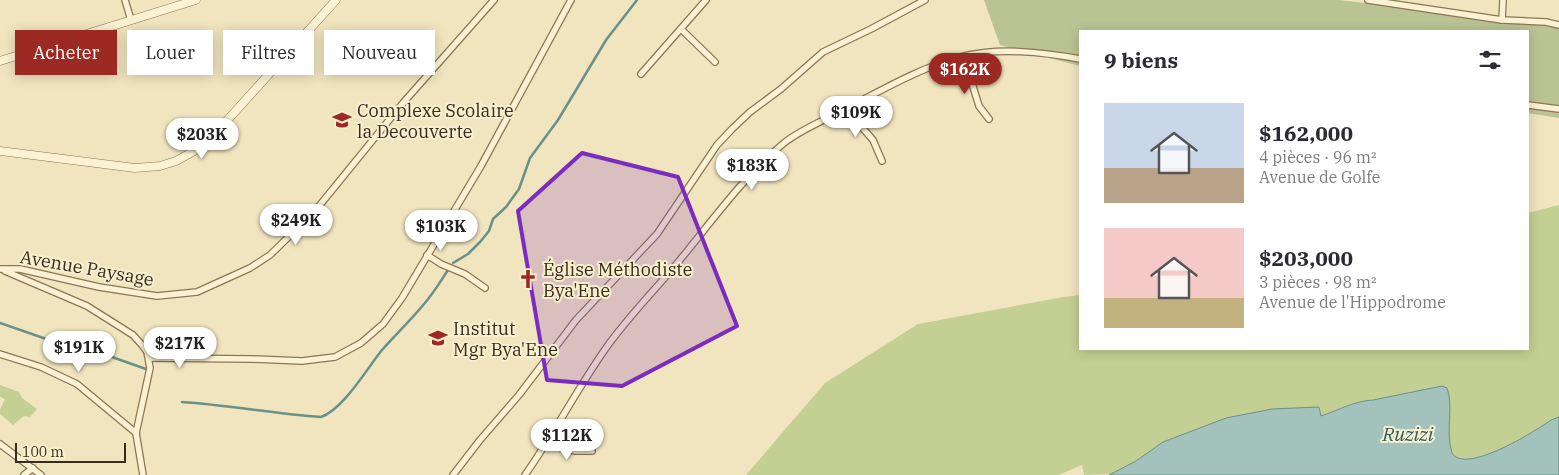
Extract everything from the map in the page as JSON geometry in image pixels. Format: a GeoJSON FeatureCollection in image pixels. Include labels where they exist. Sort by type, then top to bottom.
{"type":"FeatureCollection","features":[{"type":"Feature","properties":{"kind":"street"},"geometry":{"type":"LineString","coordinates":[[125,0],[131,20]]}},
{"type":"Feature","properties":{"kind":"street"},"geometry":{"type":"LineString","coordinates":[[0,61],[196,0]]}},
{"type":"Feature","properties":{"kind":"street"},"geometry":{"type":"LineString","coordinates":[[0,151],[135,168],[160,166],[176,161],[205,145],[336,0]]}},
{"type":"Feature","properties":{"kind":"street","name":"Avenue Paysage"},"geometry":{"type":"LineString","coordinates":[[0,269],[20,269],[98,287],[158,296],[197,292],[250,268],[270,255],[315,211],[403,103],[494,0]]}},
{"type":"Feature","properties":{"kind":"street"},"geometry":{"type":"LineString","coordinates":[[149,358],[252,359],[302,362],[340,355],[361,343],[383,324],[398,304],[481,166],[571,0]]}},
{"type":"Feature","properties":{"kind":"street"},"geometry":{"type":"LineString","coordinates":[[640,74],[706,0]]}},
{"type":"Feature","properties":{"kind":"street"},"geometry":{"type":"LineString","coordinates":[[453,475],[519,395],[576,320],[657,234],[717,145],[732,129],[823,52],[925,0]]}},
{"type":"Feature","properties":{"kind":"street"},"geometry":{"type":"LineString","coordinates":[[1368,0],[1502,20],[1546,22],[1559,25]]}},
{"type":"Feature","properties":{"kind":"street"},"geometry":{"type":"LineString","coordinates":[[1502,20],[1503,0]]}},
{"type":"Feature","properties":{"kind":"street"},"geometry":{"type":"LineString","coordinates":[[681,28],[715,62]]}},
{"type":"Feature","properties":{"kind":"street"},"geometry":{"type":"LineString","coordinates":[[525,475],[547,444],[606,347],[735,194],[784,143],[802,131],[887,86],[913,74],[953,60],[973,55],[1022,52],[1048,53],[1079,59]]}},
{"type":"Feature","properties":{"kind":"street"},"geometry":{"type":"LineString","coordinates":[[953,60],[971,80],[979,106],[989,119]]}},
{"type":"Feature","properties":{"kind":"street"},"geometry":{"type":"LineString","coordinates":[[1529,104],[1559,109]]}},
{"type":"Feature","properties":{"kind":"street"},"geometry":{"type":"LineString","coordinates":[[846,109],[850,116],[873,140],[882,161]]}},
{"type":"Feature","properties":{"kind":"street"},"geometry":{"type":"LineString","coordinates":[[427,255],[441,264],[465,274],[484,288]]}},
{"type":"Feature","properties":{"kind":"street"},"geometry":{"type":"LineString","coordinates":[[0,269],[87,306],[133,335],[142,345],[149,358],[150,368],[136,434],[142,475]]}},
{"type":"Feature","properties":{"kind":"street"},"geometry":{"type":"LineString","coordinates":[[0,354],[41,367],[77,384],[136,434]]}},
{"type":"Feature","properties":{"kind":"street"},"geometry":{"type":"LineString","coordinates":[[0,444],[41,475]]}},
{"type":"Feature","properties":{"kind":"street"},"geometry":{"type":"LineString","coordinates":[[547,444],[562,449],[592,451]]}},
{"type":"Feature","properties":{"kind":"street"},"geometry":{"type":"LineString","coordinates":[[24,475],[33,468]]}},
{"type":"Feature","properties":{"kind":"highlighted area"},"geometry":{"type":"Polygon","coordinates":[[[582,153],[678,177],[737,326],[622,386],[547,380],[518,211],[582,153]]]}},
{"type":"Feature","properties":{"kind":"green space"},"geometry":{"type":"Polygon","coordinates":[[[984,0],[1339,0],[1485,17],[1559,21],[1559,118],[1529,113],[1529,30],[1079,30],[1079,66],[1000,45],[984,0]]]}},
{"type":"Feature","properties":{"kind":"green space"},"geometry":{"type":"Polygon","coordinates":[[[1559,205],[1559,417],[1551,420],[1506,451],[1479,463],[1467,465],[1454,459],[1448,425],[1373,400],[1352,404],[1321,416],[1319,407],[1296,409],[1163,442],[1113,474],[1084,475],[1082,465],[1059,475],[746,475],[825,383],[918,324],[1063,297],[1079,295],[1079,350],[1529,350],[1529,213],[1559,205]]]}},
{"type":"Feature","properties":{"kind":"green space"},"geometry":{"type":"Polygon","coordinates":[[[0,385],[19,392],[22,398],[37,409],[30,417],[24,416],[13,425],[0,414],[5,399],[0,397],[0,385]]]}},
{"type":"Feature","properties":{"kind":"water","name":"Ruzizi"},"geometry":{"type":"Polygon","coordinates":[[[1442,386],[1447,388],[1449,395],[1449,437],[1452,453],[1459,458],[1471,459],[1485,455],[1516,442],[1559,417],[1559,475],[1109,475],[1136,461],[1163,442],[1226,418],[1272,409],[1319,407],[1321,416],[1359,402],[1442,386]]]}},
{"type":"Feature","properties":{"kind":"waterway"},"geometry":{"type":"LineString","coordinates":[[453,263],[468,254],[480,242],[489,231],[493,219],[506,207],[519,189],[530,158],[558,120],[606,40],[637,0]]}},
{"type":"Feature","properties":{"kind":"waterway"},"geometry":{"type":"LineString","coordinates":[[182,402],[321,417],[338,406],[346,397],[382,350],[427,300],[448,270]]}},
{"type":"Feature","properties":{"kind":"waterway"},"geometry":{"type":"LineString","coordinates":[[0,323],[52,341],[109,356],[146,369]]}},
{"type":"Feature","properties":{"kind":"place","name":"Complexe Scolaire la Decouverte"},"geometry":{"type":"Point","coordinates":[342,120]}},
{"type":"Feature","properties":{"kind":"place","name":"Église Méthodiste Bya'Ene"},"geometry":{"type":"Point","coordinates":[528,279]}},
{"type":"Feature","properties":{"kind":"place","name":"Institut Mgr Bya'Ene"},"geometry":{"type":"Point","coordinates":[438,338]}}]}
